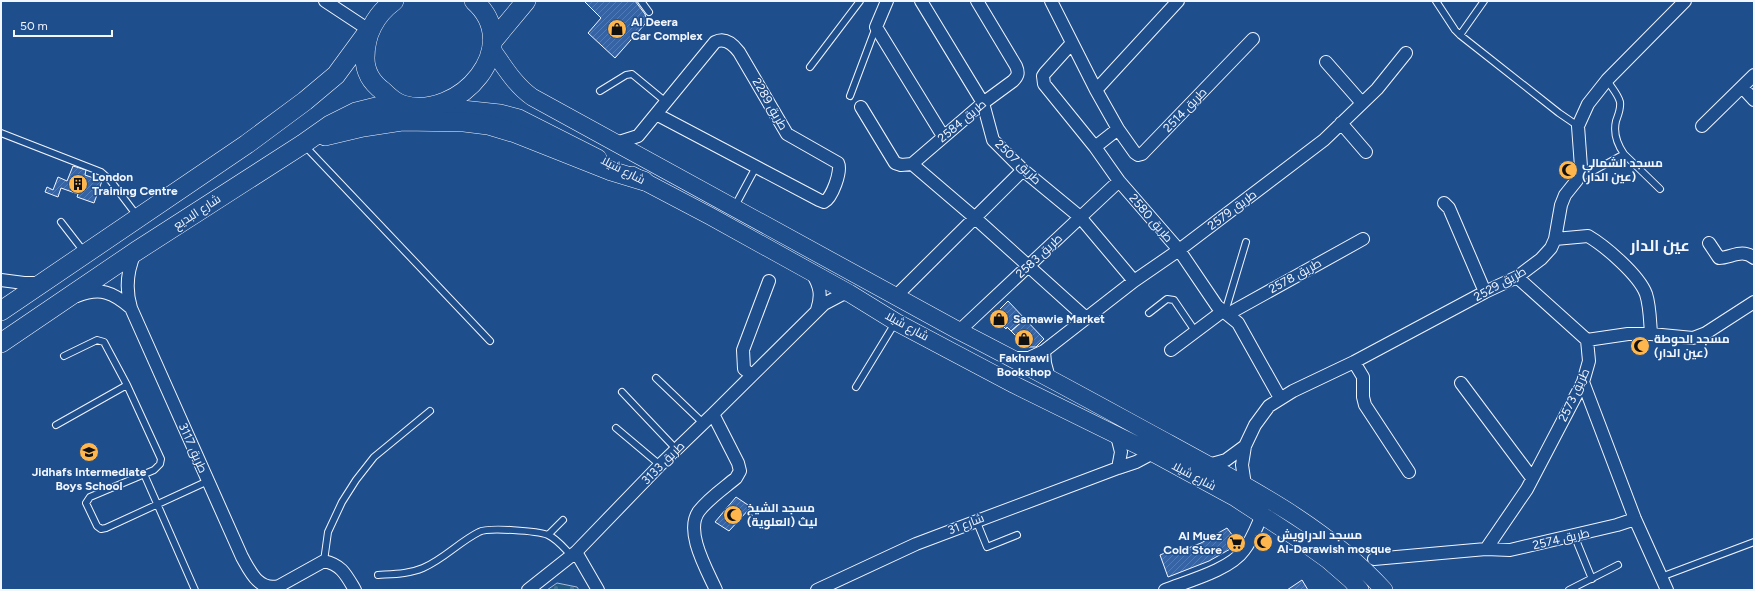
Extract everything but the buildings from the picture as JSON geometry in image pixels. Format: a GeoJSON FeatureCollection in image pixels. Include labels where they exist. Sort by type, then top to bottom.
{"type":"FeatureCollection","features":[{"type":"Feature","properties":{"kind":"main road"},"geometry":{"type":"LineString","coordinates":[[1,311],[247,144],[305,101],[336,75],[382,13],[394,1]]}},
{"type":"Feature","properties":{"kind":"main road"},"geometry":{"type":"LineString","coordinates":[[369,30],[365,64],[368,74],[374,83],[402,104],[421,108],[434,106],[452,100],[470,87],[480,74],[489,58],[492,45],[490,24],[487,17],[474,1]]}},
{"type":"Feature","properties":{"kind":"main road"},"geometry":{"type":"LineString","coordinates":[[492,45],[526,1]]}},
{"type":"Feature","properties":{"kind":"main road","name":"شارع شيلا"},"geometry":{"type":"LineString","coordinates":[[492,45],[520,88],[532,97],[959,331],[1013,358],[1245,485],[1315,529],[1368,572],[1384,590]]}},
{"type":"Feature","properties":{"kind":"main road","name":"شارع البديع"},"geometry":{"type":"LineString","coordinates":[[1,343],[135,252],[330,125],[356,112],[376,107],[402,104]]}},
{"type":"Feature","properties":{"kind":"main road","name":"شارع شيلا"},"geometry":{"type":"LineString","coordinates":[[434,106],[500,113],[519,118],[644,181],[849,293],[896,322],[1015,385],[1153,453],[1234,497],[1328,560],[1360,590]]}},
{"type":"Feature","properties":{"kind":"main road"},"geometry":{"type":"LineString","coordinates":[[303,144],[323,137],[381,123],[402,121],[464,122],[488,125],[515,133],[611,171],[644,181]]}},
{"type":"Feature","properties":{"kind":"street"},"geometry":{"type":"LineString","coordinates":[[325,1],[369,30]]}},
{"type":"Feature","properties":{"kind":"street"},"geometry":{"type":"LineString","coordinates":[[887,1],[876,27],[943,136]]}},
{"type":"Feature","properties":{"kind":"street","name":"طريق 2507"},"geometry":{"type":"LineString","coordinates":[[922,1],[983,103],[993,140],[1023,170],[1080,218],[1134,281]]}},
{"type":"Feature","properties":{"kind":"street","name":"طريق 2584"},"geometry":{"type":"LineString","coordinates":[[912,164],[943,136],[1017,77],[1018,71],[1016,66],[976,1]]}},
{"type":"Feature","properties":{"kind":"street","name":"طريق 2514"},"geometry":{"type":"LineString","coordinates":[[1051,1],[1096,90],[1118,129],[1138,155],[1142,154],[1253,39]]}},
{"type":"Feature","properties":{"kind":"street"},"geometry":{"type":"LineString","coordinates":[[1096,90],[1178,1]]}},
{"type":"Feature","properties":{"kind":"street","name":"طريق 2529"},"geometry":{"type":"LineString","coordinates":[[1245,485],[1242,465],[1245,446],[1262,414],[1280,398],[1293,390],[1354,362],[1485,292],[1518,277],[1541,259],[1555,239],[1560,205],[1565,195],[1577,180],[1581,167],[1578,126],[1588,104],[1607,80],[1685,1]]}},
{"type":"Feature","properties":{"kind":"street","name":"طريق 2289"},"geometry":{"type":"LineString","coordinates":[[638,136],[656,114],[666,102],[715,42],[723,40],[730,43],[739,52],[787,134],[836,160],[840,169],[830,197],[824,202],[656,114]]}},
{"type":"Feature","properties":{"kind":"street","name":"طريق 2580"},"geometry":{"type":"LineString","coordinates":[[1072,43],[1045,72],[1043,80],[1046,87],[1095,147],[1119,181],[1179,250],[1213,300],[1238,323],[1280,398]]}},
{"type":"Feature","properties":{"kind":"street","name":"طريق 2579"},"geometry":{"type":"LineString","coordinates":[[1013,358],[1029,358],[1044,351],[1134,281],[1179,250],[1324,140],[1377,89],[1406,53]]}},
{"type":"Feature","properties":{"kind":"street"},"geometry":{"type":"LineString","coordinates":[[1326,62],[1362,104]]}},
{"type":"Feature","properties":{"kind":"street"},"geometry":{"type":"LineString","coordinates":[[1702,126],[1754,75]]}},
{"type":"Feature","properties":{"kind":"street"},"geometry":{"type":"LineString","coordinates":[[1742,87],[1754,100]]}},
{"type":"Feature","properties":{"kind":"street"},"geometry":{"type":"LineString","coordinates":[[861,107],[895,163],[900,165],[912,164],[974,217],[1086,318]]}},
{"type":"Feature","properties":{"kind":"street"},"geometry":{"type":"LineString","coordinates":[[1341,123],[1366,152]]}},
{"type":"Feature","properties":{"kind":"street"},"geometry":{"type":"LineString","coordinates":[[1095,147],[1118,129]]}},
{"type":"Feature","properties":{"kind":"street"},"geometry":{"type":"LineString","coordinates":[[616,143],[638,136],[641,157]]}},
{"type":"Feature","properties":{"kind":"street"},"geometry":{"type":"LineString","coordinates":[[896,296],[1023,170]]}},
{"type":"Feature","properties":{"kind":"street","name":"طريق 2583"},"geometry":{"type":"LineString","coordinates":[[959,331],[1119,181]]}},
{"type":"Feature","properties":{"kind":"street"},"geometry":{"type":"LineString","coordinates":[[1444,203],[1449,208],[1485,292]]}},
{"type":"Feature","properties":{"kind":"street"},"geometry":{"type":"LineString","coordinates":[[1555,239],[1588,236],[1620,262],[1638,280],[1645,292],[1648,302],[1651,334]]}},
{"type":"Feature","properties":{"kind":"street","name":"طريق 2578"},"geometry":{"type":"LineString","coordinates":[[1171,350],[1195,331],[1225,312],[1363,239]]}},
{"type":"Feature","properties":{"kind":"street"},"geometry":{"type":"LineString","coordinates":[[1709,243],[1719,258],[1736,253],[1746,253],[1754,258]]}},
{"type":"Feature","properties":{"kind":"street"},"geometry":{"type":"LineString","coordinates":[[131,308],[127,285],[131,262],[135,252]]}},
{"type":"Feature","properties":{"kind":"street"},"geometry":{"type":"LineString","coordinates":[[812,273],[820,292],[820,301],[817,310]]}},
{"type":"Feature","properties":{"kind":"street"},"geometry":{"type":"LineString","coordinates":[[1518,277],[1587,340],[1628,334],[1651,334],[1693,338],[1706,333],[1754,303]]}},
{"type":"Feature","properties":{"kind":"street"},"geometry":{"type":"LineString","coordinates":[[1,280],[24,283],[42,283]]}},
{"type":"Feature","properties":{"kind":"street"},"geometry":{"type":"LineString","coordinates":[[752,375],[744,368],[742,350],[769,281]]}},
{"type":"Feature","properties":{"kind":"street","name":"طريق 3117"},"geometry":{"type":"LineString","coordinates":[[66,299],[81,294],[107,292],[120,298],[131,308],[242,557],[254,578],[262,585],[272,588],[279,586],[324,561]]}},
{"type":"Feature","properties":{"kind":"street","name":"طريق 3133"},"geometry":{"type":"LineString","coordinates":[[528,590],[573,553],[817,310],[832,299],[849,293]]}},
{"type":"Feature","properties":{"kind":"street","name":"طريق 2573"},"geometry":{"type":"LineString","coordinates":[[1486,549],[1520,500],[1583,382],[1590,361],[1587,340]]}},
{"type":"Feature","properties":{"kind":"street"},"geometry":{"type":"LineString","coordinates":[[1044,351],[1045,364],[1049,378]]}},
{"type":"Feature","properties":{"kind":"street"},"geometry":{"type":"LineString","coordinates":[[1354,362],[1363,377],[1363,397],[1365,406],[1409,472]]}},
{"type":"Feature","properties":{"kind":"street"},"geometry":{"type":"LineString","coordinates":[[1583,382],[1635,519],[1668,590]]}},
{"type":"Feature","properties":{"kind":"street"},"geometry":{"type":"LineString","coordinates":[[1461,383],[1532,478]]}},
{"type":"Feature","properties":{"kind":"street"},"geometry":{"type":"LineString","coordinates":[[713,414],[738,463],[740,471],[736,478],[699,512],[694,525],[696,540],[716,590]]}},
{"type":"Feature","properties":{"kind":"street"},"geometry":{"type":"LineString","coordinates":[[1117,436],[1121,452],[1118,468]]}},
{"type":"Feature","properties":{"kind":"street","name":"طريق 2529"},"geometry":{"type":"LineString","coordinates":[[1208,465],[1226,460],[1245,446]]}},
{"type":"Feature","properties":{"kind":"street","name":"شارع 31"},"geometry":{"type":"LineString","coordinates":[[816,590],[836,586],[916,544],[976,520],[1136,462],[1153,453]]}},
{"type":"Feature","properties":{"kind":"street"},"geometry":{"type":"LineString","coordinates":[[1165,590],[1225,566],[1235,560],[1248,544],[1262,515]]}},
{"type":"Feature","properties":{"kind":"street","name":"طريق 2574"},"geometry":{"type":"LineString","coordinates":[[1486,549],[1518,549],[1617,525],[1635,519]]}},
{"type":"Feature","properties":{"kind":"street"},"geometry":{"type":"LineString","coordinates":[[1374,559],[1486,549]]}},
{"type":"Feature","properties":{"kind":"street"},"geometry":{"type":"LineString","coordinates":[[573,553],[598,590]]}},
{"type":"Feature","properties":{"kind":"street"},"geometry":{"type":"LineString","coordinates":[[324,561],[334,563],[342,570],[355,590]]}},
{"type":"Feature","properties":{"kind":"lane"},"geometry":{"type":"LineString","coordinates":[[641,1],[649,12]]}},
{"type":"Feature","properties":{"kind":"lane"},"geometry":{"type":"LineString","coordinates":[[810,67],[860,1]]}},
{"type":"Feature","properties":{"kind":"lane"},"geometry":{"type":"LineString","coordinates":[[1436,1],[1455,30],[1460,35],[1559,113],[1578,126]]}},
{"type":"Feature","properties":{"kind":"lane"},"geometry":{"type":"LineString","coordinates":[[1460,35],[1484,1]]}},
{"type":"Feature","properties":{"kind":"lane"},"geometry":{"type":"LineString","coordinates":[[850,96],[876,27]]}},
{"type":"Feature","properties":{"kind":"lane"},"geometry":{"type":"LineString","coordinates":[[600,91],[626,75],[632,74],[666,102]]}},
{"type":"Feature","properties":{"kind":"lane"},"geometry":{"type":"LineString","coordinates":[[1607,80],[1620,103],[1615,137],[1618,146],[1624,154],[1660,189]]}},
{"type":"Feature","properties":{"kind":"lane"},"geometry":{"type":"LineString","coordinates":[[1,133],[101,172],[110,180],[138,218]]}},
{"type":"Feature","properties":{"kind":"lane"},"geometry":{"type":"LineString","coordinates":[[303,144],[490,341]]}},
{"type":"Feature","properties":{"kind":"lane"},"geometry":{"type":"LineString","coordinates":[[1577,180],[1624,154]]}},
{"type":"Feature","properties":{"kind":"lane"},"geometry":{"type":"LineString","coordinates":[[734,208],[756,167]]}},
{"type":"Feature","properties":{"kind":"lane"},"geometry":{"type":"LineString","coordinates":[[61,222],[86,254]]}},
{"type":"Feature","properties":{"kind":"lane"},"geometry":{"type":"LineString","coordinates":[[1225,312],[1246,242]]}},
{"type":"Feature","properties":{"kind":"lane"},"geometry":{"type":"LineString","coordinates":[[1149,312],[1167,299],[1174,300],[1195,331]]}},
{"type":"Feature","properties":{"kind":"lane"},"geometry":{"type":"LineString","coordinates":[[856,387],[896,322]]}},
{"type":"Feature","properties":{"kind":"lane"},"geometry":{"type":"LineString","coordinates":[[64,356],[97,340],[102,340],[127,385],[161,459],[157,468],[90,497],[86,503],[97,526],[101,529],[208,481]]}},
{"type":"Feature","properties":{"kind":"lane"},"geometry":{"type":"LineString","coordinates":[[656,378],[703,423]]}},
{"type":"Feature","properties":{"kind":"lane"},"geometry":{"type":"LineString","coordinates":[[56,425],[127,385]]}},
{"type":"Feature","properties":{"kind":"lane"},"geometry":{"type":"LineString","coordinates":[[622,392],[676,449]]}},
{"type":"Feature","properties":{"kind":"lane"},"geometry":{"type":"LineString","coordinates":[[324,561],[328,532],[342,502],[356,480],[374,457],[430,411]]}},
{"type":"Feature","properties":{"kind":"lane"},"geometry":{"type":"LineString","coordinates":[[616,428],[660,465]]}},
{"type":"Feature","properties":{"kind":"lane"},"geometry":{"type":"LineString","coordinates":[[144,474],[195,590]]}},
{"type":"Feature","properties":{"kind":"lane"},"geometry":{"type":"LineString","coordinates":[[548,535],[563,520]]}},
{"type":"Feature","properties":{"kind":"lane"},"geometry":{"type":"LineString","coordinates":[[976,520],[987,546],[1017,535]]}},
{"type":"Feature","properties":{"kind":"lane"},"geometry":{"type":"LineString","coordinates":[[378,575],[422,569],[438,560],[474,535],[485,529],[491,528],[548,535],[573,553]]}},
{"type":"Feature","properties":{"kind":"lane"},"geometry":{"type":"LineString","coordinates":[[1574,535],[1592,579]]}},
{"type":"Feature","properties":{"kind":"lane"},"geometry":{"type":"LineString","coordinates":[[1661,577],[1754,542]]}},
{"type":"Feature","properties":{"kind":"lane"},"geometry":{"type":"LineString","coordinates":[[1569,590],[1618,565]]}},
{"type":"Feature","properties":{"kind":"green space"},"geometry":{"type":"Polygon","coordinates":[[[557,583],[577,587],[579,590],[547,590],[557,583]]]}},
{"type":"Feature","properties":{"kind":"place","name":"Al Deera Car Complex"},"geometry":{"type":"Point","coordinates":[617,29]}},
{"type":"Feature","properties":{"kind":"place","name":"مسجد الشمالي (عين الدار)"},"geometry":{"type":"Point","coordinates":[1568,170]}},
{"type":"Feature","properties":{"kind":"place","name":"London Training Centre"},"geometry":{"type":"Point","coordinates":[78,184]}},
{"type":"Feature","properties":{"kind":"place","name":"Samawie Market"},"geometry":{"type":"Point","coordinates":[999,319]}},
{"type":"Feature","properties":{"kind":"place","name":"Fakhrawi Bookshop"},"geometry":{"type":"Point","coordinates":[1024,339]}},
{"type":"Feature","properties":{"kind":"place","name":"مسجد الحوطة (عين الدار)"},"geometry":{"type":"Point","coordinates":[1640,346]}},
{"type":"Feature","properties":{"kind":"place","name":"Jidhafs Intermediate Boys School"},"geometry":{"type":"Point","coordinates":[89,452]}},
{"type":"Feature","properties":{"kind":"place","name":"مسجد الشيخ ليث (العلوية)"},"geometry":{"type":"Point","coordinates":[733,515]}},
{"type":"Feature","properties":{"kind":"place","name":"مسجد الدراويش Al-Darawish mosque"},"geometry":{"type":"Point","coordinates":[1263,542]}},
{"type":"Feature","properties":{"kind":"place","name":"Al Muez Cold Store"},"geometry":{"type":"Point","coordinates":[1236,543]}},
{"type":"Feature","properties":{"kind":"district","name":"عين الدار"},"geometry":{"type":"Point","coordinates":[1660,245]}}]}
